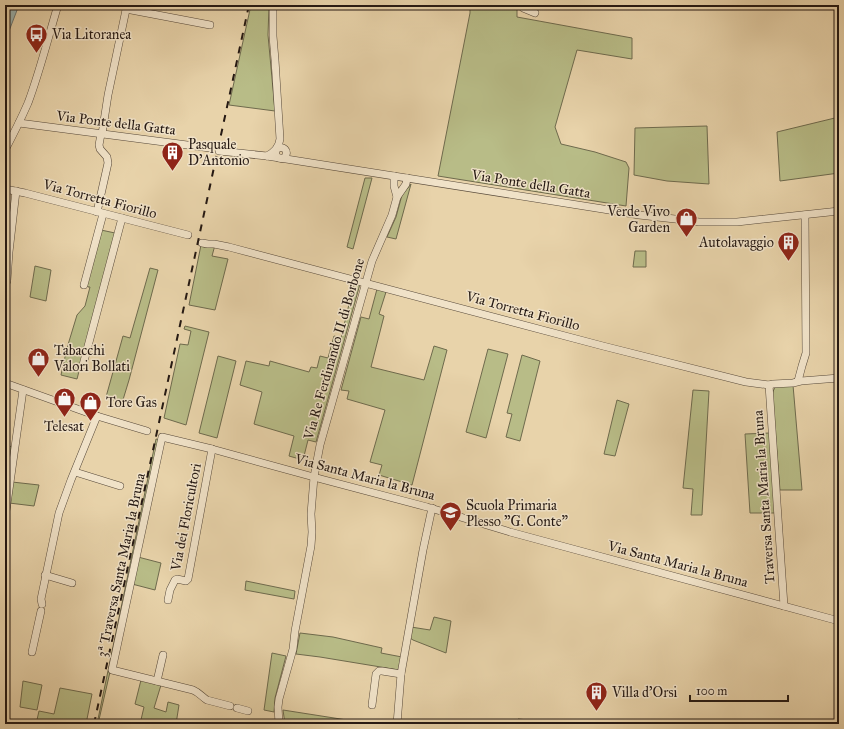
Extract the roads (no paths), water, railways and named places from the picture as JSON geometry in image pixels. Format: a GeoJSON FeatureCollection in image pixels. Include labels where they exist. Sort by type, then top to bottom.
{"type":"FeatureCollection","features":[{"type":"Feature","properties":{"kind":"street"},"geometry":{"type":"LineString","coordinates":[[5,150],[19,124],[30,96],[58,5]]}},
{"type":"Feature","properties":{"kind":"street"},"geometry":{"type":"LineString","coordinates":[[273,5],[273,36],[280,139],[280,143],[276,150],[276,155],[280,158],[284,157],[286,155],[285,150]]}},
{"type":"Feature","properties":{"kind":"street"},"geometry":{"type":"LineString","coordinates":[[520,5],[523,8],[535,12]]}},
{"type":"Feature","properties":{"kind":"street"},"geometry":{"type":"LineString","coordinates":[[84,285],[100,213],[108,163],[99,145],[126,7],[210,25]]}},
{"type":"Feature","properties":{"kind":"street","name":"Via Ponte della Gatta"},"geometry":{"type":"LineString","coordinates":[[19,124],[210,148]]}},
{"type":"Feature","properties":{"kind":"street"},"geometry":{"type":"LineString","coordinates":[[280,139],[285,150],[294,161]]}},
{"type":"Feature","properties":{"kind":"street"},"geometry":{"type":"LineString","coordinates":[[267,156],[281,147],[285,150]]}},
{"type":"Feature","properties":{"kind":"street","name":"Via Ponte della Gatta"},"geometry":{"type":"LineString","coordinates":[[219,151],[267,156],[639,215],[699,222],[737,222],[839,211]]}},
{"type":"Feature","properties":{"kind":"street"},"geometry":{"type":"LineString","coordinates":[[394,176],[394,186],[397,197]]}},
{"type":"Feature","properties":{"kind":"street"},"geometry":{"type":"LineString","coordinates":[[397,197],[406,184],[407,178]]}},
{"type":"Feature","properties":{"kind":"street","name":"Via Torretta Fiorillo"},"geometry":{"type":"LineString","coordinates":[[5,189],[188,235]]}},
{"type":"Feature","properties":{"kind":"street"},"geometry":{"type":"LineString","coordinates":[[7,281],[16,191]]}},
{"type":"Feature","properties":{"kind":"street","name":"Via Re Ferdinando II di Borbone"},"geometry":{"type":"LineString","coordinates":[[279,724],[279,699],[293,649],[311,546],[311,514],[314,477],[320,444],[372,261],[392,215],[397,197]]}},
{"type":"Feature","properties":{"kind":"street"},"geometry":{"type":"LineString","coordinates":[[798,382],[806,353],[805,215]]}},
{"type":"Feature","properties":{"kind":"street"},"geometry":{"type":"LineString","coordinates":[[82,366],[122,218]]}},
{"type":"Feature","properties":{"kind":"street","name":"Via Torretta Fiorillo"},"geometry":{"type":"LineString","coordinates":[[202,243],[229,247],[746,382],[769,385],[792,384],[798,382],[839,378]]}},
{"type":"Feature","properties":{"kind":"street"},"geometry":{"type":"LineString","coordinates":[[5,383],[97,416],[147,431]]}},
{"type":"Feature","properties":{"kind":"street","name":"Traversa Santa Maria la Bruna"},"geometry":{"type":"LineString","coordinates":[[769,385],[784,606]]}},
{"type":"Feature","properties":{"kind":"street"},"geometry":{"type":"LineString","coordinates":[[5,518],[23,390]]}},
{"type":"Feature","properties":{"kind":"street"},"geometry":{"type":"LineString","coordinates":[[32,652],[42,608],[40,599],[59,513],[97,416]]}},
{"type":"Feature","properties":{"kind":"street","name":"Via Santa Maria la Bruna"},"geometry":{"type":"LineString","coordinates":[[162,437],[432,508],[516,534],[839,621]]}},
{"type":"Feature","properties":{"kind":"street","name":"3ª Traversa Santa Maria la Bruna"},"geometry":{"type":"LineString","coordinates":[[162,437],[112,670],[193,690],[199,693],[204,699],[248,711]]}},
{"type":"Feature","properties":{"kind":"street","name":"Via dei Floricultori"},"geometry":{"type":"LineString","coordinates":[[168,600],[170,590],[175,580],[186,581],[188,579],[212,449]]}},
{"type":"Feature","properties":{"kind":"street"},"geometry":{"type":"LineString","coordinates":[[75,472],[120,486]]}},
{"type":"Feature","properties":{"kind":"street"},"geometry":{"type":"LineString","coordinates":[[397,724],[401,674],[432,508]]}},
{"type":"Feature","properties":{"kind":"street"},"geometry":{"type":"LineString","coordinates":[[46,575],[72,583]]}},
{"type":"Feature","properties":{"kind":"street"},"geometry":{"type":"LineString","coordinates":[[156,681],[163,655]]}},
{"type":"Feature","properties":{"kind":"street"},"geometry":{"type":"LineString","coordinates":[[372,706],[376,674],[379,671],[382,671],[401,674]]}},
{"type":"Feature","properties":{"kind":"water"},"geometry":{"type":"Polygon","coordinates":[[[5,5],[19,5],[5,38],[5,5]]]}},
{"type":"Feature","properties":{"kind":"railway"},"geometry":{"type":"LineString","coordinates":[[94,724],[249,5]]}},
{"type":"Feature","properties":{"kind":"place","name":"Via Litoranea"},"geometry":{"type":"Point","coordinates":[37,54]}},
{"type":"Feature","properties":{"kind":"place","name":"Pasquale D'Antonio"},"geometry":{"type":"Point","coordinates":[173,172]}},
{"type":"Feature","properties":{"kind":"place","name":"Verde Vivo Garden"},"geometry":{"type":"Point","coordinates":[686,238]}},
{"type":"Feature","properties":{"kind":"place","name":"Autolavaggio"},"geometry":{"type":"Point","coordinates":[789,262]}},
{"type":"Feature","properties":{"kind":"place","name":"Tabacchi Valori Bollati"},"geometry":{"type":"Point","coordinates":[38,378]}},
{"type":"Feature","properties":{"kind":"place","name":"Telesat"},"geometry":{"type":"Point","coordinates":[64,418]}},
{"type":"Feature","properties":{"kind":"place","name":"Tore Gas"},"geometry":{"type":"Point","coordinates":[91,422]}},
{"type":"Feature","properties":{"kind":"place","name":"Scuola Primaria Plesso \"G. Conte\""},"geometry":{"type":"Point","coordinates":[450,532]}},
{"type":"Feature","properties":{"kind":"place","name":"Villa d'Orsi"},"geometry":{"type":"Point","coordinates":[596,712]}}]}
